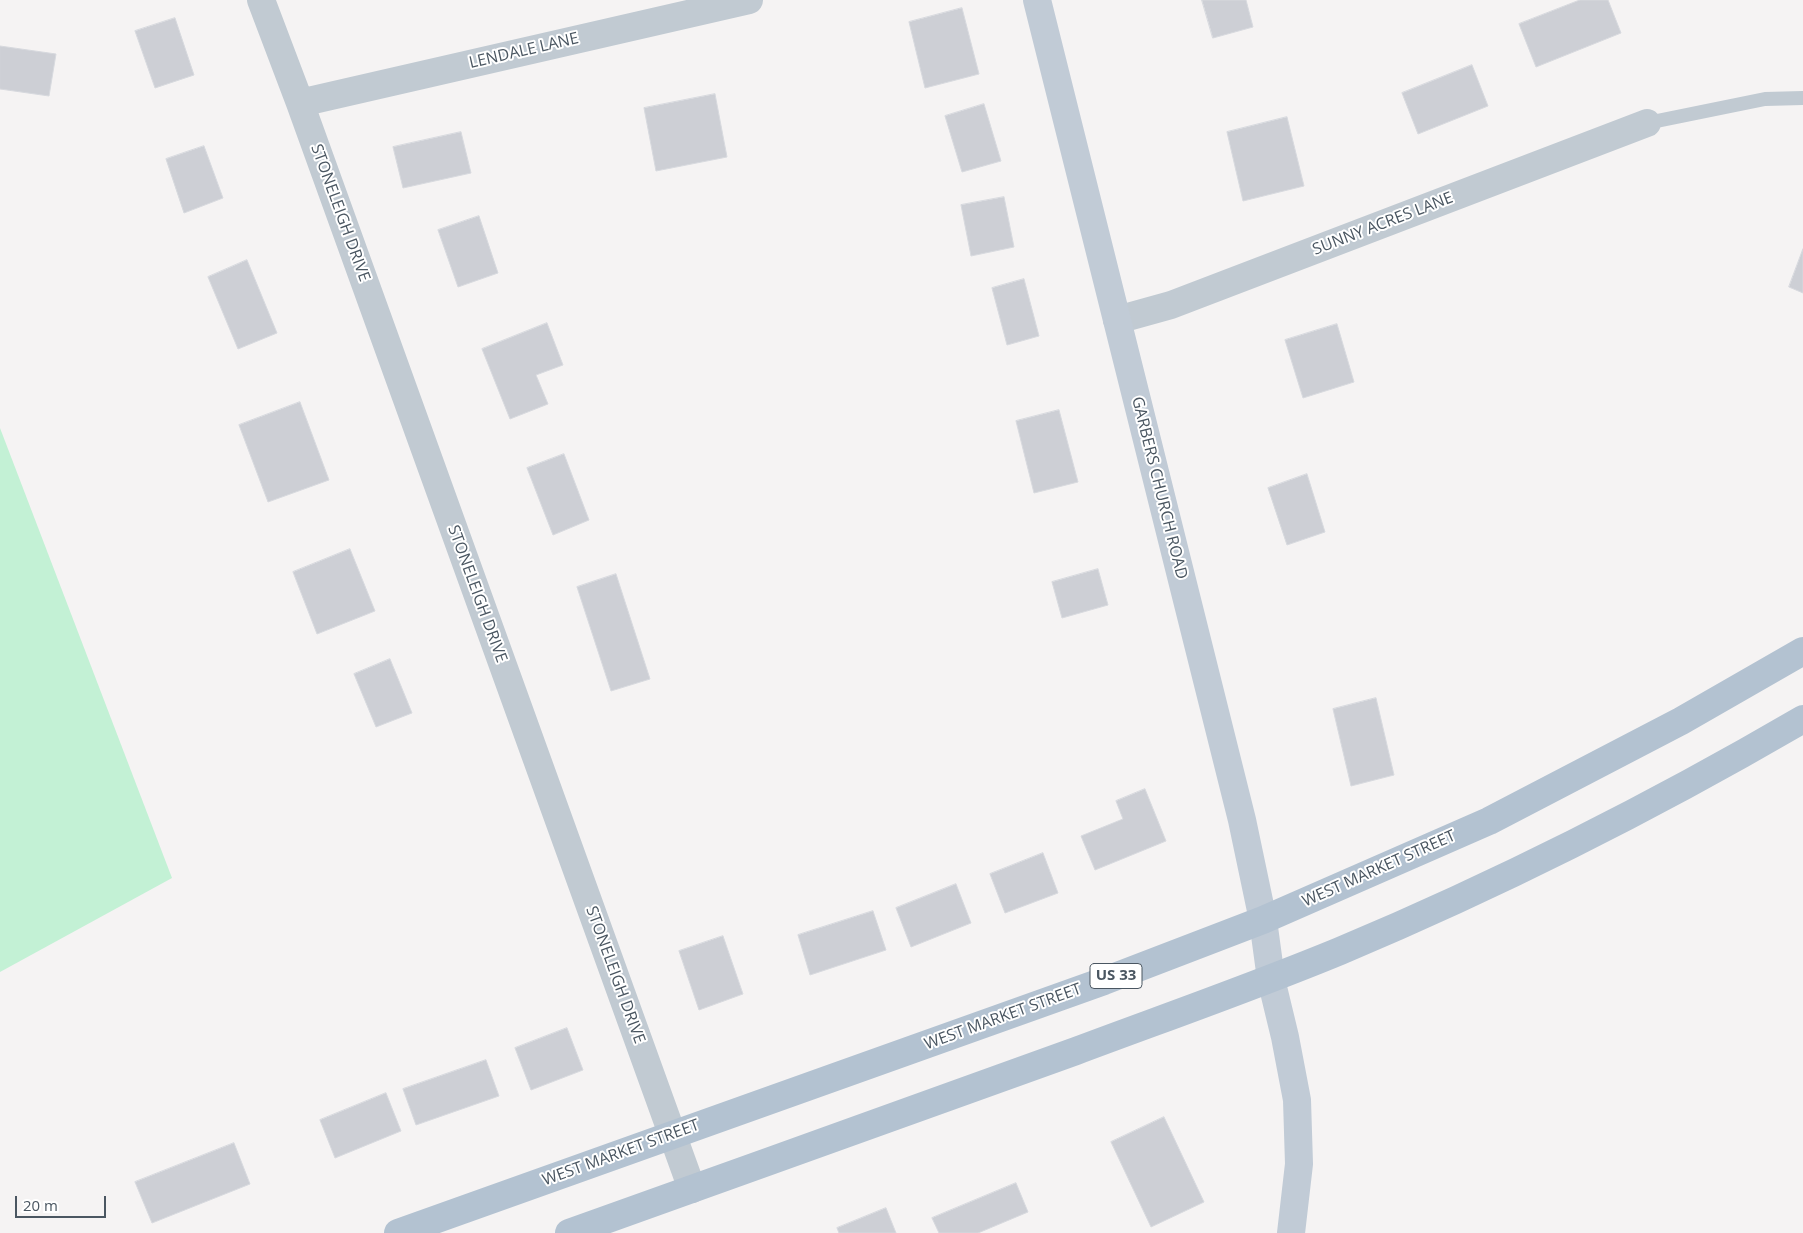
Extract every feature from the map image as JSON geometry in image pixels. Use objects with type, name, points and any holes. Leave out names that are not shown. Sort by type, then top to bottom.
[{"type":"main road","name":"WEST MARKET STREET","points":[[398,1233],[1095,984],[1263,920],[1489,820],[1681,721],[1803,651]]},
{"type":"main road","points":[[569,1233],[1009,1076],[1271,979],[1344,949],[1509,875],[1604,828],[1803,719]]},
{"type":"street","name":"STONELEIGH DRIVE","points":[[261,0],[300,102],[692,1189]]},
{"type":"street","name":"LENDALE LANE","points":[[300,102],[749,0]]},
{"type":"street","name":"GARBERS CHURCH ROAD","points":[[1037,0],[1242,820],[1263,920],[1271,979],[1287,1044],[1297,1100],[1299,1164],[1292,1233]]},
{"type":"street","name":"SUNNY ACRES LANE","points":[[1117,320],[1171,305],[1647,123]]},
{"type":"lane","points":[[1647,123],[1765,100],[1803,98]]},
{"type":"green space","points":[[0,428],[172,878],[0,972]]},
{"type":"building","points":[[1202,0],[1246,0],[1253,27],[1213,38]]},
{"type":"building","points":[[1580,0],[1608,0],[1621,33],[1536,67],[1519,24]]},
{"type":"building","points":[[962,8],[979,74],[925,88],[909,22]]},
{"type":"building","points":[[175,18],[194,75],[155,88],[135,31]]},
{"type":"building","points":[[0,46],[56,54],[49,96],[0,89]]},
{"type":"building","points":[[1472,65],[1488,106],[1418,134],[1402,93]]},
{"type":"building","points":[[715,94],[727,157],[656,171],[644,108]]},
{"type":"building","points":[[984,104],[1001,161],[962,172],[945,116]]},
{"type":"building","points":[[1287,117],[1304,186],[1243,201],[1227,132]]},
{"type":"building","points":[[461,132],[471,173],[403,188],[393,147]]},
{"type":"building","points":[[204,146],[223,198],[184,213],[166,159]]},
{"type":"building","points":[[1004,197],[1014,247],[971,256],[961,205]]},
{"type":"building","points":[[479,216],[498,273],[458,287],[438,230]]},
{"type":"building","points":[[1803,249],[1803,293],[1789,287]]},
{"type":"building","points":[[247,260],[277,333],[238,349],[208,277]]},
{"type":"building","points":[[1024,279],[1039,336],[1007,345],[992,288]]},
{"type":"building","points":[[547,323],[563,365],[536,375],[548,404],[510,419],[482,349]]},
{"type":"building","points":[[1337,324],[1354,382],[1303,398],[1285,340]]},
{"type":"building","points":[[300,402],[329,480],[268,502],[239,425]]},
{"type":"building","points":[[1059,410],[1078,482],[1034,493],[1016,421]]},
{"type":"building","points":[[564,454],[589,520],[553,535],[527,468]]},
{"type":"building","points":[[1307,474],[1325,532],[1287,545],[1268,488]]},
{"type":"building","points":[[350,549],[375,611],[317,634],[293,572]]},
{"type":"building","points":[[1098,569],[1108,605],[1062,618],[1052,582]]},
{"type":"building","points":[[616,574],[650,679],[611,691],[577,587]]},
{"type":"building","points":[[390,659],[412,713],[376,727],[354,674]]},
{"type":"building","points":[[1376,698],[1394,775],[1351,786],[1333,709]]},
{"type":"building","points":[[1145,789],[1166,841],[1095,870],[1081,836],[1123,819],[1116,801]]},
{"type":"building","points":[[1043,853],[1058,893],[1005,913],[990,874]]},
{"type":"building","points":[[956,884],[971,923],[911,947],[896,908]]},
{"type":"building","points":[[873,911],[886,950],[810,975],[798,935]]},
{"type":"building","points":[[723,936],[743,994],[699,1010],[679,951]]},
{"type":"building","points":[[567,1028],[583,1070],[531,1090],[515,1048]]},
{"type":"building","points":[[486,1060],[499,1096],[416,1125],[403,1089]]},
{"type":"building","points":[[386,1093],[401,1131],[335,1158],[320,1120]]},
{"type":"building","points":[[1164,1117],[1204,1202],[1151,1227],[1111,1142]]},
{"type":"building","points":[[234,1143],[250,1184],[152,1223],[135,1182]]},
{"type":"building","points":[[1016,1183],[1028,1212],[978,1233],[939,1233],[932,1218]]},
{"type":"building","points":[[886,1208],[896,1233],[839,1233],[837,1228]]}]
